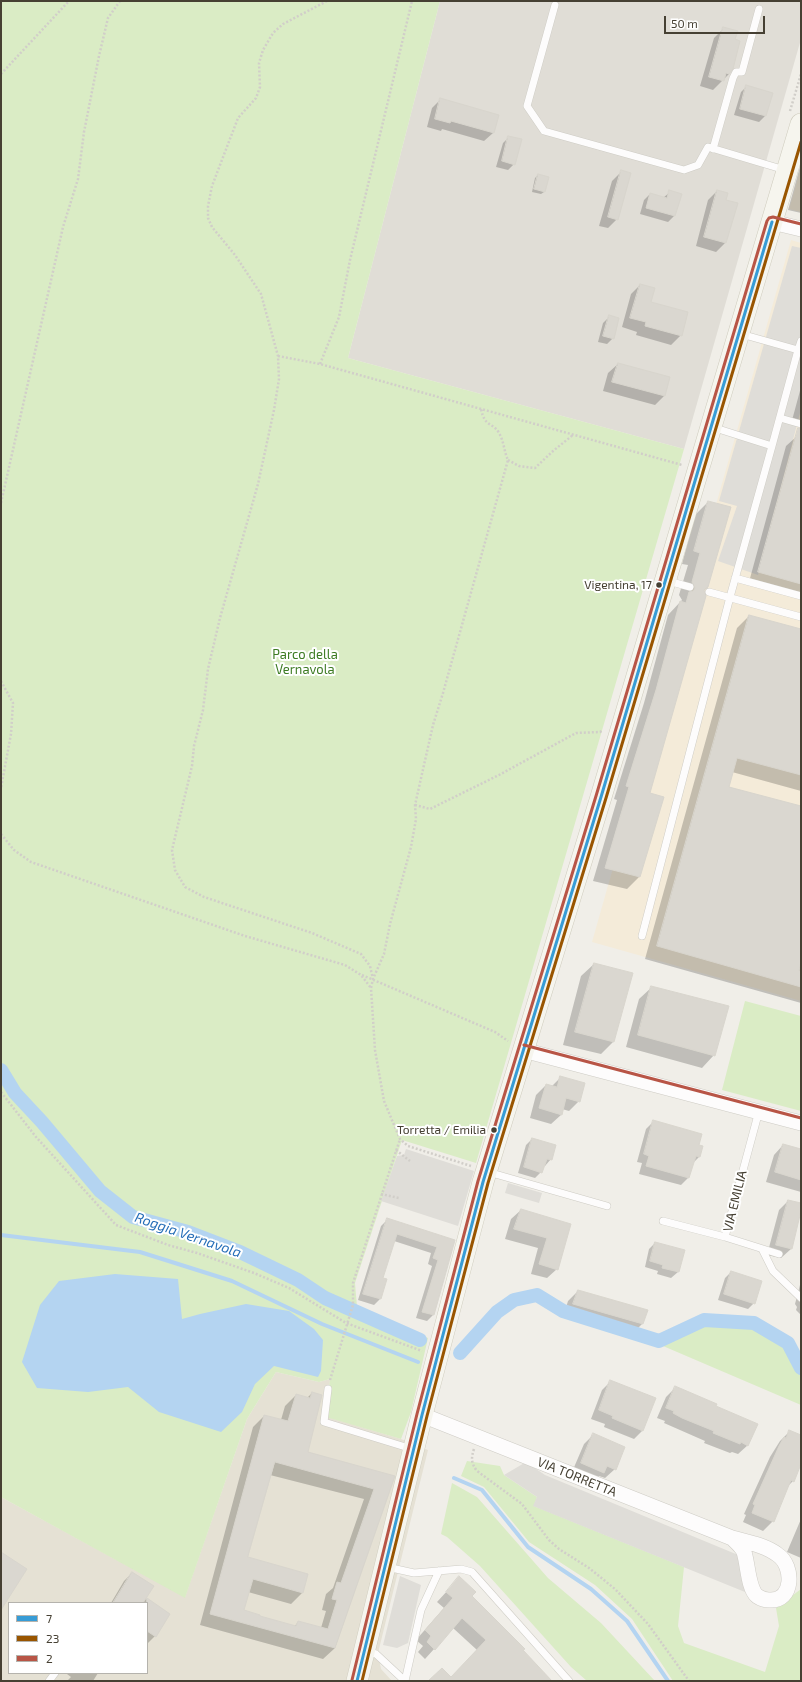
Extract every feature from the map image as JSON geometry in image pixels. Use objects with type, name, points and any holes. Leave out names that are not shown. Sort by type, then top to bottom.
[{"type":"street","points":[[357,1681],[414,1450],[479,1169],[515,1045],[666,581],[801,124]]},
{"type":"street","points":[[772,222],[801,229]]},
{"type":"street","points":[[515,1045],[801,1123]]},
{"type":"street","name":"VIA TORRETTA","points":[[422,1415],[732,1538],[763,1547],[782,1559],[789,1572],[788,1588],[780,1598],[772,1600],[757,1596],[752,1588],[743,1550],[732,1538]]},
{"type":"street","points":[[750,1578],[751,1568],[754,1561],[765,1553],[772,1552]]},
{"type":"lane","points":[[555,5],[527,106],[544,131],[684,170],[698,165],[708,147],[788,170]]},
{"type":"lane","points":[[713,149],[733,78],[736,72],[742,72],[758,9]]},
{"type":"lane","points":[[739,334],[798,350]]},
{"type":"lane","points":[[642,936],[735,578],[801,341]]},
{"type":"lane","points":[[780,418],[801,424]]},
{"type":"lane","points":[[712,427],[772,446]]},
{"type":"lane","points":[[735,578],[801,596]]},
{"type":"lane","points":[[666,581],[690,587]]},
{"type":"lane","points":[[709,592],[801,616]]},
{"type":"lane","name":"VIA EMILIA","points":[[759,1111],[725,1237],[779,1254]]},
{"type":"lane","points":[[479,1169],[607,1206]]},
{"type":"lane","points":[[663,1221],[725,1237]]},
{"type":"lane","points":[[762,1249],[774,1271],[801,1298]]},
{"type":"lane","points":[[328,1389],[324,1422],[414,1450]]},
{"type":"lane","points":[[385,1566],[414,1573],[461,1569],[472,1572],[569,1681]]},
{"type":"lane","points":[[405,1681],[421,1610],[439,1571]]},
{"type":"lane","points":[[365,1651],[376,1654],[405,1681]]},
{"type":"path","points":[[1,74],[69,1]]},
{"type":"path","points":[[1,503],[63,227],[78,179],[84,132],[108,18],[120,1]]},
{"type":"path","points":[[327,1],[283,24],[273,33],[263,50],[259,63],[260,87],[256,98],[238,118],[212,186],[208,206],[208,218],[212,227],[235,255],[261,294],[278,356],[279,379],[258,484],[220,618],[208,669],[203,710],[194,746],[192,766],[172,850],[173,863],[185,887],[204,897],[312,933],[361,954],[370,966],[373,979]]},
{"type":"path","points":[[320,364],[339,316],[350,260],[412,1]]},
{"type":"path","points":[[278,356],[320,364],[687,467]]},
{"type":"path","points":[[479,1169],[408,1146],[400,1139],[384,1101],[372,1022],[371,988],[373,979],[384,954],[390,924],[411,847],[416,820],[416,805],[433,725],[508,460],[499,432],[483,420],[481,410]]},
{"type":"path","points":[[508,460],[519,466],[536,468],[553,451],[574,435]]},
{"type":"path","points":[[1,683],[13,703],[11,734],[1,788]]},
{"type":"path","points":[[416,805],[430,809],[499,775],[576,733],[600,732],[605,730]]},
{"type":"path","points":[[1,834],[14,850],[31,862],[245,936],[345,965],[361,974],[495,1032],[515,1045]]},
{"type":"path","points":[[361,974],[371,988]]},
{"type":"path","points":[[1,1092],[36,1137],[116,1224],[168,1245],[197,1253],[261,1276],[289,1288],[346,1323],[423,1351],[421,1358]]},
{"type":"path","points":[[328,1389],[346,1323],[353,1305],[353,1283],[400,1139]]},
{"type":"path","points":[[396,1150],[410,1161]]},
{"type":"path","points":[[381,1194],[399,1198]]},
{"type":"path","points":[[473,1435],[475,1441],[472,1464],[477,1471],[522,1504],[549,1540],[559,1550],[589,1568],[615,1589],[648,1624],[689,1681]]},
{"type":"shaded area","points":[[440,1],[801,1],[801,39],[684,449],[348,358]]},
{"type":"shaded area","points":[[801,168],[801,212],[789,209]]},
{"type":"shaded area","points":[[791,240],[801,243],[801,1001],[592,942]]},
{"type":"shaded area","points":[[792,246],[801,248],[801,409],[758,575],[718,561],[737,506],[719,501]]},
{"type":"shaded area","points":[[406,1149],[474,1171],[458,1226],[381,1201],[397,1156],[404,1155]]},
{"type":"shaded area","points":[[508,1183],[542,1193],[539,1203],[505,1193]]},
{"type":"shaded area","points":[[276,1372],[319,1382],[330,1379],[328,1417],[401,1439],[428,1450],[378,1653],[381,1669],[392,1681],[1,1681],[1,1497],[185,1597],[247,1419]]},
{"type":"shaded area","points":[[526,1462],[545,1475],[743,1557],[745,1592],[533,1506],[537,1497],[504,1475]]},
{"type":"shaded area","points":[[400,1576],[421,1585],[408,1643],[397,1648],[383,1645]]},
{"type":"green space","name":"Parco della Vernavola","points":[[1,1],[440,1],[348,358],[684,449],[476,1163],[402,1140],[355,1283],[357,1307],[428,1338],[411,1412],[401,1439],[326,1417],[330,1379],[319,1382],[276,1372],[247,1419],[185,1598],[1,1497]]},
{"type":"green space","points":[[745,1001],[801,1016],[801,1111],[722,1090]]},
{"type":"green space","points":[[705,1326],[754,1327],[788,1346],[801,1372],[801,1405],[663,1346]]},
{"type":"green space","points":[[467,1461],[500,1466],[504,1475],[537,1497],[534,1506],[684,1567],[678,1626],[684,1643],[765,1672],[779,1626],[776,1608],[801,1589],[801,1681],[673,1681],[632,1619],[595,1585],[529,1542],[484,1487],[461,1476]]},
{"type":"green space","points":[[452,1483],[477,1497],[548,1578],[601,1623],[655,1681],[587,1681],[571,1667],[480,1566],[447,1537],[441,1534]]},
{"type":"water","points":[[115,1274],[178,1279],[182,1319],[246,1304],[289,1311],[314,1329],[323,1340],[321,1371],[318,1377],[274,1366],[255,1384],[242,1412],[221,1432],[159,1412],[128,1387],[88,1392],[37,1388],[22,1362],[40,1305],[59,1281]]},
{"type":"building","points":[[723,27],[738,31],[735,39],[740,41],[733,69],[729,74],[726,73],[724,81],[709,77]]},
{"type":"building","points":[[746,85],[773,93],[766,116],[740,109]]},
{"type":"building","points":[[440,98],[499,115],[494,133],[451,121],[450,123],[435,119]]},
{"type":"building","points":[[508,136],[522,139],[515,165],[502,161]]},
{"type":"building","points":[[621,170],[631,173],[618,220],[608,217]]},
{"type":"building","points":[[538,174],[549,177],[545,192],[534,189]]},
{"type":"building","points":[[669,190],[682,194],[675,216],[646,208],[650,193],[667,198]]},
{"type":"building","points":[[717,190],[728,193],[726,200],[738,203],[726,243],[704,237]]},
{"type":"building","points":[[640,284],[655,288],[651,302],[688,312],[682,336],[645,326],[646,322],[630,318]]},
{"type":"building","points":[[609,315],[619,318],[614,339],[603,336]]},
{"type":"building","points":[[618,363],[670,377],[665,396],[612,382]]},
{"type":"building","points":[[798,428],[801,429],[801,584],[758,572]]},
{"type":"building","points":[[708,501],[731,507],[708,587],[704,590],[706,596],[650,793],[664,797],[640,877],[605,868],[629,787],[626,786],[656,690],[680,601],[686,603],[689,592],[693,591],[695,588],[692,582],[700,553],[694,551]]},
{"type":"building","points":[[749,615],[801,629],[801,775],[737,758],[729,787],[801,806],[801,962],[799,971],[801,971],[801,987],[657,946]]},
{"type":"building","points":[[594,963],[633,973],[614,1042],[575,1032]]},
{"type":"building","points":[[651,986],[729,1006],[715,1056],[638,1035]]},
{"type":"building","points":[[560,1076],[585,1083],[580,1102],[566,1098],[562,1115],[539,1108],[546,1084],[557,1087]]},
{"type":"building","points":[[653,1120],[702,1134],[699,1145],[703,1146],[700,1157],[696,1156],[689,1178],[646,1166],[649,1156],[644,1154]]},
{"type":"building","points":[[532,1138],[556,1145],[552,1160],[547,1159],[542,1173],[524,1167]]},
{"type":"building","points":[[783,1144],[801,1149],[801,1180],[775,1172]]},
{"type":"building","points":[[788,1200],[801,1203],[801,1211],[792,1249],[776,1245]]},
{"type":"building","points":[[521,1209],[571,1224],[558,1270],[539,1264],[547,1238],[514,1229]]},
{"type":"building","points":[[387,1218],[455,1240],[434,1315],[422,1312],[438,1260],[433,1258],[437,1247],[397,1234],[383,1278],[387,1279],[381,1299],[363,1294]]},
{"type":"building","points":[[655,1242],[685,1250],[679,1272],[662,1268],[663,1265],[650,1261]]},
{"type":"building","points":[[731,1271],[762,1281],[755,1304],[724,1294]]},
{"type":"building","points":[[578,1290],[648,1310],[643,1324],[573,1304]]},
{"type":"building","points":[[610,1380],[656,1398],[643,1431],[612,1418],[613,1416],[599,1410]]},
{"type":"building","points":[[675,1386],[758,1424],[748,1446],[741,1442],[740,1444],[713,1433],[714,1431],[682,1418],[673,1413],[674,1411],[666,1408]]},
{"type":"building","points":[[312,1392],[322,1395],[308,1452],[395,1476],[335,1648],[210,1614],[264,1415],[288,1421],[296,1394],[310,1398]],"holes":[[[275,1462],[374,1489],[341,1583],[337,1582],[332,1599],[337,1600],[328,1629],[298,1621],[296,1626],[244,1610],[253,1579],[303,1593],[308,1574],[248,1557]]]},
{"type":"building","points":[[789,1430],[801,1435],[801,1464],[794,1482],[791,1480],[774,1522],[752,1513],[755,1505],[753,1504],[779,1446],[784,1437],[786,1438]]},
{"type":"building","points":[[593,1433],[625,1447],[616,1470],[607,1466],[604,1473],[581,1463]]},
{"type":"building","points":[[1,1552],[27,1569],[1,1610]]},
{"type":"building","points":[[132,1572],[154,1586],[144,1602],[114,1602]]},
{"type":"building","points":[[459,1576],[476,1592],[472,1596],[525,1649],[523,1650],[552,1681],[428,1681],[442,1668],[451,1677],[486,1640],[462,1618],[435,1650],[427,1642],[431,1636],[425,1630],[453,1598],[446,1592]]},
{"type":"building","points":[[147,1598],[170,1614],[156,1637],[148,1632]]},
{"type":"waterway","name":"Roggia Vernavola","points":[[1,1070],[15,1093],[42,1122],[100,1191],[133,1217],[188,1232],[240,1252],[298,1280],[325,1298],[420,1340]]},
{"type":"waterway","points":[[1,1235],[140,1252],[232,1281],[322,1324],[418,1362]]},
{"type":"waterway","name":"Roggia Vernavola","points":[[460,1353],[497,1312],[514,1300],[537,1295],[563,1311],[659,1341],[704,1320],[754,1323],[788,1343],[801,1368]]},
{"type":"waterway","points":[[454,1478],[482,1490],[528,1547],[591,1589],[627,1621],[668,1681]]},
{"type":"transit line","name":"23","points":[[362,1681],[427,1416],[488,1183],[606,798],[801,142]]},
{"type":"transit line","name":"2","points":[[352,1680],[417,1414],[478,1181],[596,796],[767,221],[769,218],[773,217],[801,224]]},
{"type":"transit line","name":"7","points":[[357,1681],[422,1415],[483,1182],[601,797],[772,222]]},
{"type":"transit line","name":"2","points":[[524,1045],[801,1118]]},
{"type":"place","name":"Vigentina, 17","points":[[659,585]]},
{"type":"place","name":"Torretta / Emilia","points":[[494,1130]]}]
